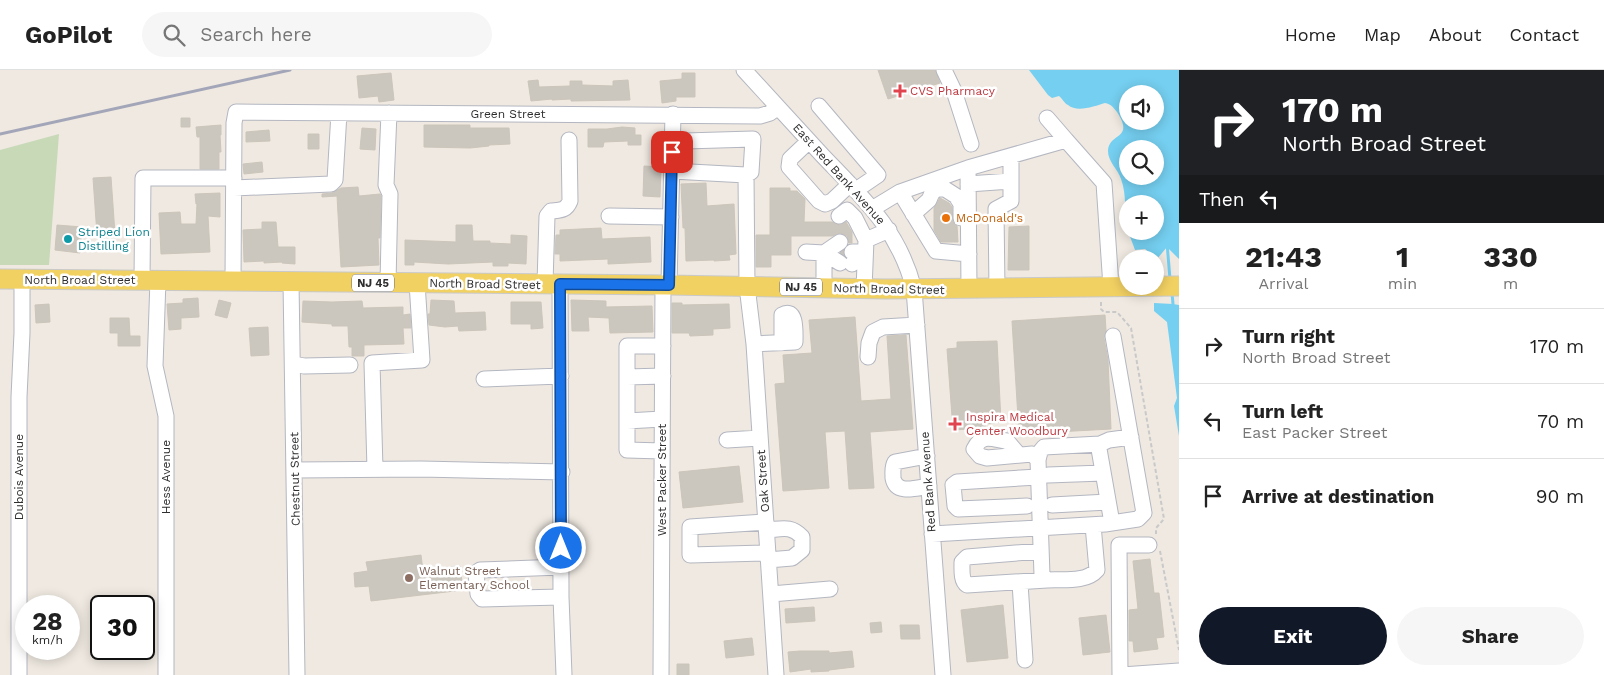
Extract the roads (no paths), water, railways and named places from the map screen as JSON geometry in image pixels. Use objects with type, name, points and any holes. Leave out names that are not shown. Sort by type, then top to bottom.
[{"type":"main road","name":"North Broad Street","points":[[0,279],[997,289],[1106,294],[1119,292]]},
{"type":"main road","name":"North Broad Street","points":[[1164,286],[1179,286]]},
{"type":"street","name":"East Red Bank Avenue","points":[[744,70],[853,187],[889,230],[908,266],[914,289]]},
{"type":"street","points":[[944,70],[954,91],[971,144]]},
{"type":"street","points":[[809,141],[790,159],[789,167],[819,201],[825,204],[878,175],[819,106]]},
{"type":"street","name":"Green Street","points":[[234,183],[234,124],[236,112],[754,116],[770,113],[778,107]]},
{"type":"street","points":[[234,281],[234,183],[331,184],[335,180],[339,113]]},
{"type":"street","points":[[388,283],[390,194],[386,185],[389,113]]},
{"type":"street","name":"West Packer Street","points":[[662,675],[662,376],[671,217],[673,114]]},
{"type":"street","points":[[724,140],[726,115]]},
{"type":"street","points":[[685,141],[753,139],[754,116]]},
{"type":"street","points":[[1047,118],[1104,182],[1106,294]]},
{"type":"street","name":"Oak Street","points":[[753,139],[751,172],[746,175],[747,286],[754,344],[776,675]]},
{"type":"street","points":[[564,675],[561,597],[561,376],[547,216],[551,211],[564,210],[568,207],[570,201],[569,140]]},
{"type":"street","points":[[872,209],[900,192],[968,168],[1066,140]]},
{"type":"street","points":[[997,289],[996,209],[1010,201],[1011,156]]},
{"type":"street","points":[[968,168],[969,289]]},
{"type":"street","points":[[672,171],[746,175]]},
{"type":"street","name":"Hess Avenue","points":[[166,675],[166,416],[155,366],[143,178],[234,183]]},
{"type":"street","points":[[968,184],[1011,181]]},
{"type":"street","points":[[913,214],[929,200],[937,189],[945,189],[956,196],[961,204],[962,232],[968,247]]},
{"type":"street","points":[[900,192],[936,252],[968,247]]},
{"type":"street","points":[[824,288],[848,251],[855,218],[847,210],[839,216]]},
{"type":"street","points":[[609,216],[671,217]]},
{"type":"street","points":[[806,252],[848,251],[889,230]]},
{"type":"street","points":[[848,251],[864,289]]},
{"type":"street","name":"Dubois Avenue","points":[[19,675],[18,397],[22,333],[22,279]]},
{"type":"street","name":"Chestnut Street","points":[[292,282],[297,675]]},
{"type":"street","points":[[375,469],[372,363],[422,360],[417,283]]},
{"type":"street","name":"Red Bank Avenue","points":[[914,289],[943,675]]},
{"type":"street","points":[[868,357],[868,342],[873,332],[883,327],[917,325]]},
{"type":"street","points":[[932,534],[1094,525],[1138,519],[1144,513],[1113,336]]},
{"type":"street","points":[[754,344],[782,343]]},
{"type":"street","points":[[662,451],[627,450],[627,346],[663,346]]},
{"type":"street","points":[[293,364],[304,366],[350,365]]},
{"type":"street","points":[[484,379],[561,376]]},
{"type":"street","points":[[627,377],[662,376]]},
{"type":"street","points":[[627,421],[662,420]]},
{"type":"street","points":[[1038,460],[1040,452],[1044,447],[1100,444],[1109,440],[1131,437]]},
{"type":"street","points":[[729,443],[761,442]]},
{"type":"street","points":[[1100,444],[1112,523]]},
{"type":"street","points":[[1019,455],[1032,454],[1038,460],[1044,476],[1040,528],[1042,575],[1047,580]]},
{"type":"street","points":[[926,456],[895,462],[892,470],[894,483],[902,490],[929,486]]},
{"type":"street","points":[[295,470],[421,469],[562,472]]},
{"type":"street","points":[[1027,506],[958,509],[955,506],[953,485],[957,482],[1103,472]]},
{"type":"street","points":[[990,480],[992,508]]},
{"type":"street","points":[[1052,505],[1108,502]]},
{"type":"street","points":[[1041,552],[967,557],[962,562],[964,584],[1079,579],[1091,576],[1097,570],[1094,525]]},
{"type":"street","points":[[766,526],[790,528],[802,537],[802,550],[792,558],[768,557],[690,555],[690,527],[766,526]]},
{"type":"street","points":[[1155,545],[1119,545],[1121,675],[1179,671]]},
{"type":"street","points":[[561,567],[480,570],[476,573],[478,594],[482,599],[561,597]]},
{"type":"street","points":[[1020,582],[1025,660]]},
{"type":"street","points":[[771,594],[830,590]]},
{"type":"water","points":[[1029,70],[1179,70],[1179,259],[1167,247],[1164,251],[1135,250],[1131,240],[1164,240],[1164,195],[1125,195],[1123,185],[1164,185],[1164,140],[1119,140],[1119,173],[1108,155],[1109,145],[1120,135],[1122,130],[1164,130],[1164,85],[1119,85],[1119,116],[1116,110],[1105,103],[1086,108],[1076,108],[1067,104],[1059,96],[1052,98]]},
{"type":"water","points":[[1154,303],[1179,305],[1179,436],[1174,406],[1177,398],[1167,322],[1154,311]]},
{"type":"waterway","points":[[1167,243],[1170,279]]},
{"type":"waterway","points":[[1172,293],[1173,304]]},
{"type":"tunnel","points":[[840,252],[852,252]]},
{"type":"railway","points":[[0,134],[290,70]]},
{"type":"place","name":"CVS Pharmacy","points":[[900,91]]},
{"type":"place","name":"McDonald's","points":[[946,218]]},
{"type":"place","name":"Striped Lion Distilling","points":[[68,239]]},
{"type":"place","name":"Inspira Medical Center Woodbury","points":[[955,424]]},
{"type":"place","name":"Walnut Street Elementary School","points":[[409,578]]}]
